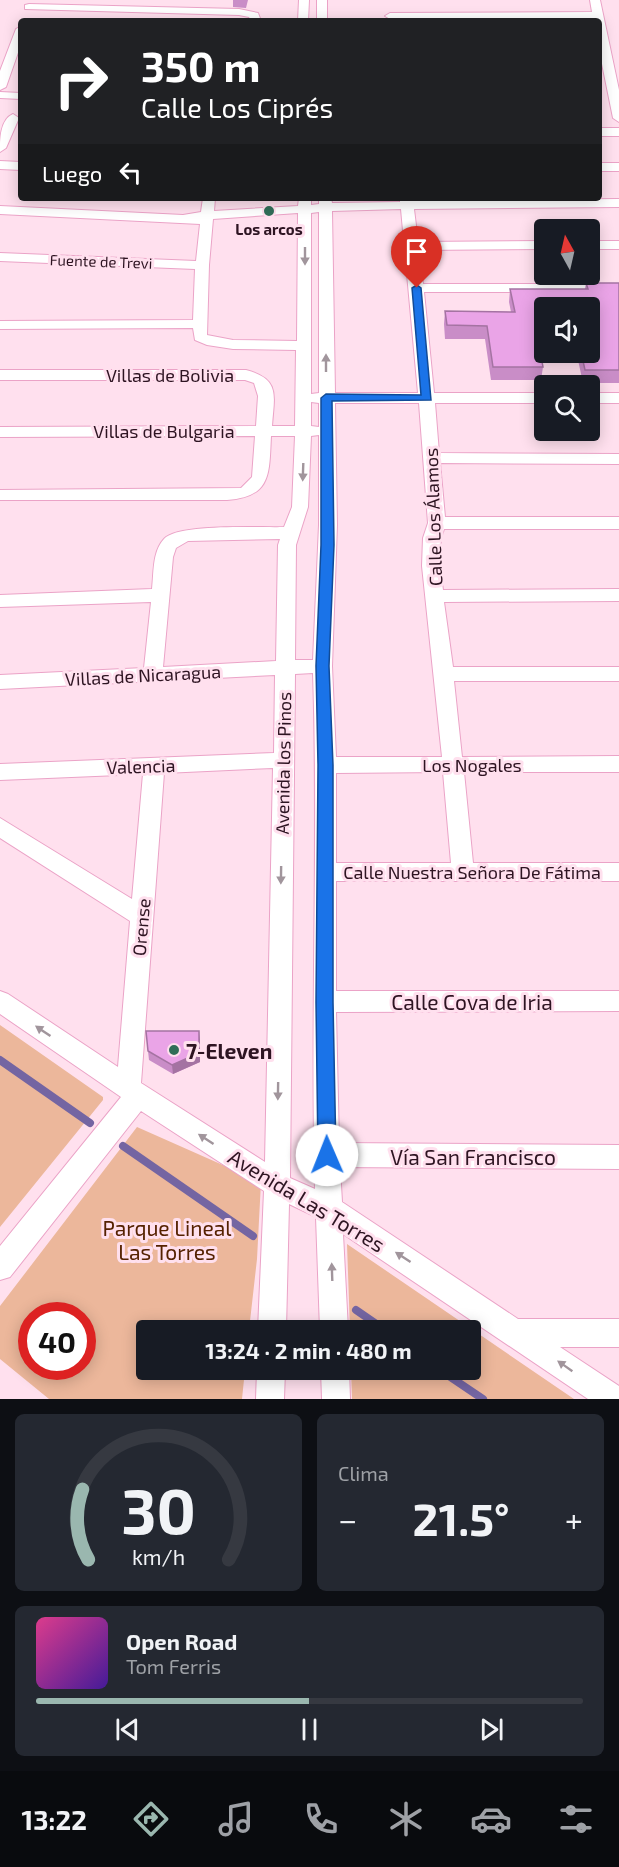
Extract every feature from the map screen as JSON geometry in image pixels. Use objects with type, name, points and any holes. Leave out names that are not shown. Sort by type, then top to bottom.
[{"type":"street","points":[[303,18],[304,0]]},
{"type":"street","points":[[322,0],[322,18]]},
{"type":"street","points":[[595,0],[598,18]]},
{"type":"street","points":[[30,4],[198,6],[254,15],[255,18]]},
{"type":"street","points":[[389,15],[598,15]]},
{"type":"street","points":[[0,87],[18,38]]},
{"type":"street","points":[[602,41],[619,42]]},
{"type":"street","points":[[602,51],[604,70],[619,118]]},
{"type":"street","points":[[9,65],[18,66]]},
{"type":"street","points":[[0,95],[18,96]]},
{"type":"street","points":[[602,100],[615,100]]},
{"type":"street","points":[[0,148],[11,126]]},
{"type":"street","points":[[602,132],[619,132]]},
{"type":"street","points":[[0,165],[18,166]]},
{"type":"street","points":[[602,167],[619,167]]},
{"type":"street","points":[[209,201],[198,324],[200,337],[209,343],[305,345]]},
{"type":"street","points":[[0,210],[207,218],[406,201],[619,203]]},
{"type":"street","name":"Calle Los Álamos","points":[[406,201],[417,288],[437,523],[432,538],[431,566],[436,596],[463,871]]},
{"type":"street","points":[[315,209],[328,431],[328,545],[322,666],[326,765],[324,1002],[334,1320]]},
{"type":"street","name":"Avenida los Pinos","points":[[272,1320],[277,1185],[287,545],[289,533],[300,507],[305,345],[315,209]]},
{"type":"street","points":[[412,246],[534,245]]},
{"type":"street","points":[[600,245],[619,245]]},
{"type":"street","name":"Fuente de Trevi","points":[[0,257],[202,265]]},
{"type":"street","points":[[417,288],[619,288]]},
{"type":"street","points":[[0,325],[198,324]]},
{"type":"street","name":"Villas de Bolivia","points":[[0,375],[246,375],[255,377],[264,385],[264,431],[260,477],[255,488],[241,494],[0,495]]},
{"type":"street","points":[[305,398],[534,398]]},
{"type":"street","points":[[600,398],[619,398]]},
{"type":"street","name":"Villas de Bulgaria","points":[[0,432],[328,431]]},
{"type":"street","points":[[432,458],[619,459]]},
{"type":"street","points":[[437,523],[619,523]]},
{"type":"street","points":[[153,675],[165,549],[176,538],[188,535],[289,533]]},
{"type":"street","points":[[0,601],[159,595]]},
{"type":"street","points":[[436,596],[619,595]]},
{"type":"street","name":"Villas de Nicaragua","points":[[0,682],[322,666]]},
{"type":"street","points":[[444,674],[619,674]]},
{"type":"street","name":"Valencia","points":[[0,772],[282,760]]},
{"type":"street","name":"Los Nogales","points":[[326,765],[619,764]]},
{"type":"street","name":"Orense","points":[[133,1092],[142,917],[154,765]]},
{"type":"street","points":[[0,827],[142,917]]},
{"type":"street","name":"Calle Nuestra Señora De Fátima","points":[[325,872],[619,872]]},
{"type":"street","name":"Avenida Las Torres","points":[[0,1001],[133,1092],[277,1185],[329,1209],[518,1333],[613,1399]]},
{"type":"street","name":"Calle Cova de Iria","points":[[324,1002],[619,1001]]},
{"type":"street","points":[[0,1267],[133,1092]]},
{"type":"street","name":"Vía San Francisco","points":[[327,1155],[619,1156]]},
{"type":"street","points":[[518,1333],[619,1333]]},
{"type":"street","points":[[270,1399],[271,1380]]},
{"type":"street","points":[[335,1380],[336,1399]]},
{"type":"green space","points":[[0,1025],[103,1097],[103,1100],[0,1227]]},
{"type":"green space","name":"Parque Lineal Las Torres","points":[[137,1127],[261,1182],[257,1259],[250,1320],[136,1320],[136,1380],[244,1380],[242,1399],[49,1399],[26,1380],[96,1380],[96,1302],[18,1302],[18,1374],[0,1359],[0,1306]]},
{"type":"green space","points":[[347,1244],[458,1320],[350,1320]]},
{"type":"green space","points":[[481,1335],[574,1399],[352,1399],[351,1380],[481,1380]]},
{"type":"building","points":[[619,283],[619,370],[585,370],[583,363],[600,363],[600,297],[534,297],[534,363],[542,363],[543,367],[493,367],[487,326],[447,325],[445,311],[515,312],[510,289],[588,289],[587,285]]},
{"type":"building","name":"7-Eleven","points":[[146,1031],[199,1031],[199,1053],[172,1065],[148,1051]]},
{"type":"waterway","points":[[0,1060],[90,1123]]},
{"type":"waterway","points":[[123,1146],[253,1236]]},
{"type":"waterway","points":[[356,1310],[370,1320]]},
{"type":"waterway","points":[[455,1380],[483,1399]]},
{"type":"place","name":"Los arcos","points":[[269,211]]},
{"type":"place","name":"7-Eleven","points":[[174,1050]]},
{"type":"route","points":[[327,1155],[324,1002],[326,765],[322,666],[324,581],[328,545],[326,398],[427,398],[417,288]]}]
